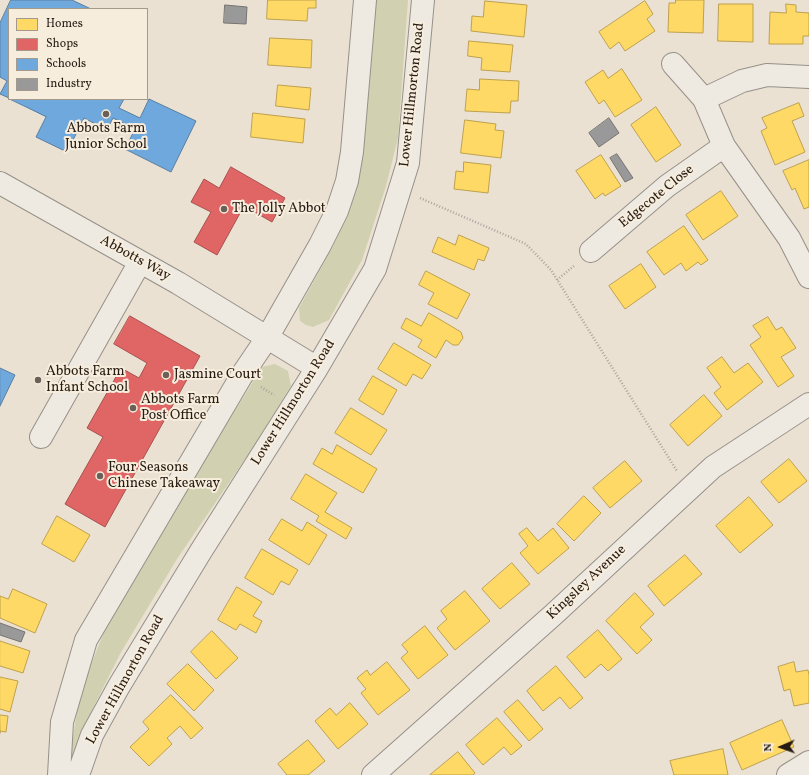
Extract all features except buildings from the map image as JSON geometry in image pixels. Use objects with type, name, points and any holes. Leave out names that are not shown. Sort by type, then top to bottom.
[{"type":"street","points":[[58,775],[62,722],[86,640],[242,375],[267,338],[320,245],[337,211],[347,181],[352,152],[365,0]]},
{"type":"street","name":"Lower Hillmorton Road","points":[[78,775],[92,735],[119,686],[201,551],[317,368],[375,269],[408,163],[423,0]]},
{"type":"street","points":[[673,64],[704,99],[724,146],[789,238],[809,277]]},
{"type":"street","points":[[704,99],[742,81],[767,75],[809,76]]},
{"type":"street","name":"Edgecote Close","points":[[591,251],[667,186],[724,146]]},
{"type":"street","name":"Abbotts Way","points":[[0,183],[178,283],[317,368]]},
{"type":"street","points":[[41,437],[134,258]]},
{"type":"street","name":"Kingsley Avenue","points":[[373,775],[553,615],[712,467],[809,404]]},
{"type":"street","points":[[788,775],[809,762]]},
{"type":"path","points":[[400,188],[526,244],[551,270],[688,490]]},
{"type":"path","points":[[242,375],[292,406]]},
{"type":"green space","points":[[376,0],[408,0],[398,138],[386,186],[362,260],[329,320],[313,327],[300,321],[299,308],[331,250],[350,209],[360,168],[366,120]]},
{"type":"green space","points":[[275,364],[288,371],[291,386],[252,449],[177,559],[120,654],[84,726],[67,775],[80,692],[106,627],[163,527],[262,367]]},
{"type":"place","name":"Abbots Farm Junior School","points":[[106,114]]},
{"type":"place","name":"The Jolly Abbot","points":[[224,209]]},
{"type":"place","name":"Jasmine Court","points":[[166,375]]},
{"type":"place","name":"Abbots Farm Infant School","points":[[38,380]]},
{"type":"place","name":"Abbots Farm Post Office","points":[[133,408]]},
{"type":"place","name":"Four Seasons Chinese Takeaway","points":[[100,476]]}]
